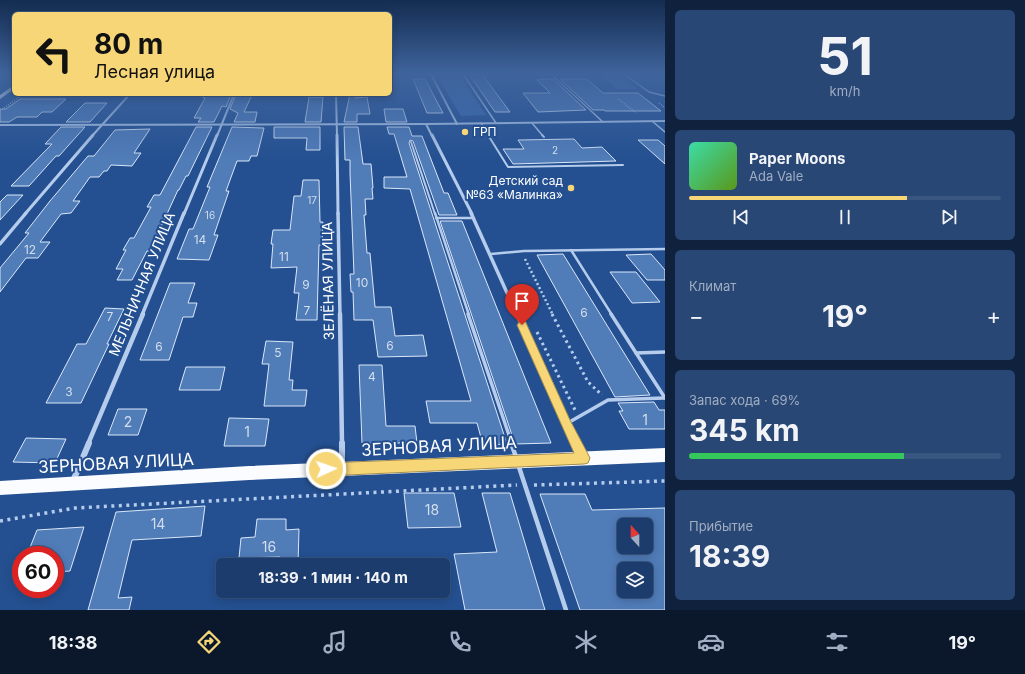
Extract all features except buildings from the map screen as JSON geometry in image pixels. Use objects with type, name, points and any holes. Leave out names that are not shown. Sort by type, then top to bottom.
[{"type":"main road","name":"ЗЕРНОВАЯ УЛИЦА","points":[[0,488],[342,468],[665,455]]},
{"type":"street","points":[[0,244],[101,125],[122,102]]},
{"type":"street","name":"МЕЛЬНИЧНАЯ УЛИЦА","points":[[72,483],[230,102]]},
{"type":"street","name":"ЗЕЛЁНАЯ УЛИЦА","points":[[336,102],[342,468]]},
{"type":"street","points":[[446,102],[457,124]]},
{"type":"street","points":[[0,125],[336,123],[457,124],[665,121]]},
{"type":"street","points":[[426,124],[474,218],[566,424],[584,458]]},
{"type":"lane","points":[[482,102],[496,123]]},
{"type":"lane","points":[[582,102],[603,122]]},
{"type":"lane","points":[[652,121],[665,132]]},
{"type":"lane","points":[[481,123],[508,167],[622,165]]},
{"type":"lane","points":[[532,123],[544,138]]},
{"type":"lane","points":[[411,142],[566,610]]},
{"type":"lane","points":[[436,218],[474,218]]},
{"type":"lane","points":[[491,254],[524,251],[665,248]]},
{"type":"lane","points":[[571,250],[665,398]]},
{"type":"lane","points":[[636,353],[665,352]]},
{"type":"lane","points":[[566,424],[608,400],[665,398]]},
{"type":"path","points":[[0,111],[12,102]]},
{"type":"path","points":[[622,102],[640,116]]},
{"type":"path","points":[[524,251],[526,263],[588,382],[608,400]]},
{"type":"path","points":[[537,331],[579,417]]},
{"type":"path","points":[[0,521],[75,508],[525,485],[665,481]]},
{"type":"shaded area","points":[[453,102],[478,102],[486,115],[461,116]]},
{"type":"place","name":"ГРП","points":[[465,132]]},
{"type":"place","name":"Детский сад №63 «Малинка»","points":[[571,188]]},
{"type":"route","points":[[326,469],[584,458],[566,424],[522,325]]}]
